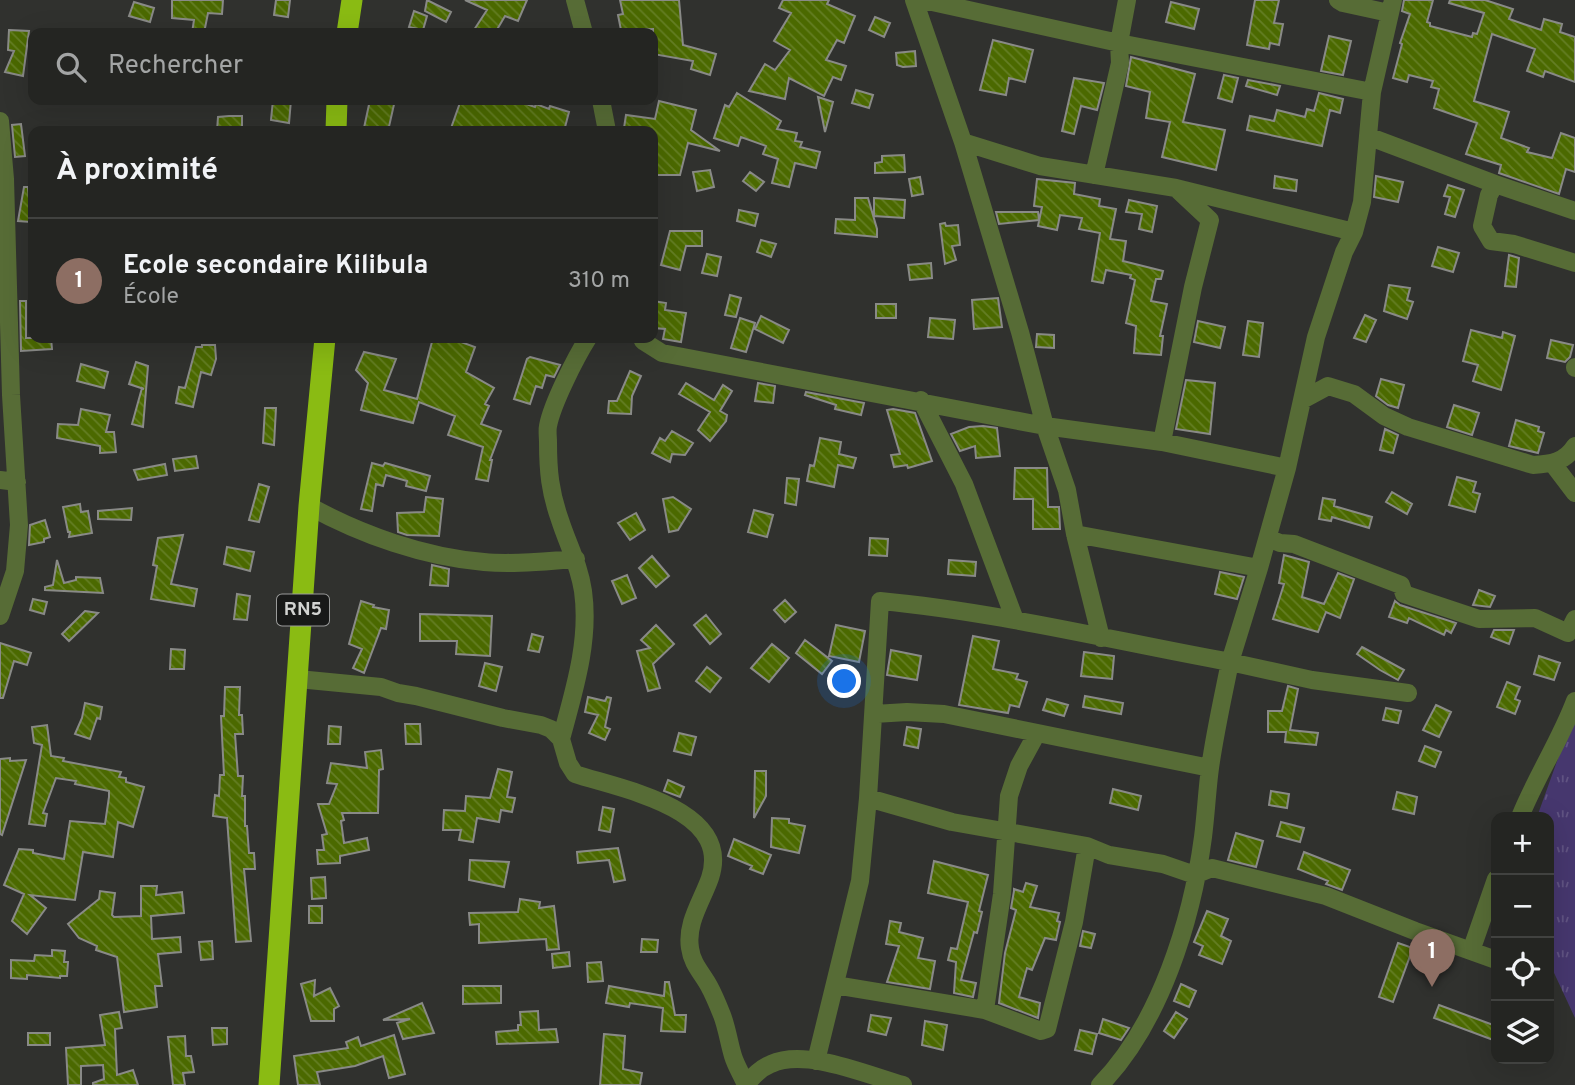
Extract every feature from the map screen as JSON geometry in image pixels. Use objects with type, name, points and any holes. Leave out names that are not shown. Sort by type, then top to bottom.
[{"type":"highway","points":[[348,28],[352,0]]},
{"type":"highway","points":[[335,126],[337,105]]},
{"type":"highway","name":"RN5","points":[[269,1085],[309,506],[325,343]]},
{"type":"street","points":[[575,0],[583,28]]},
{"type":"street","points":[[915,0],[963,142],[1045,426],[1067,490],[1074,534],[1101,638]]},
{"type":"street","points":[[923,0],[1119,43],[1372,92]]},
{"type":"street","points":[[1094,175],[1120,63],[1119,43],[1127,0]]},
{"type":"street","points":[[1100,1085],[1135,1043],[1174,962],[1203,838],[1210,768],[1230,662],[1287,468],[1316,337],[1344,252],[1354,233],[1362,202],[1372,92],[1391,7],[1343,3],[1338,0]]},
{"type":"street","points":[[602,105],[606,126]]},
{"type":"street","points":[[0,121],[11,394],[9,481],[18,552],[15,571],[0,615]]},
{"type":"street","points":[[1370,137],[1575,211]]},
{"type":"street","points":[[963,142],[1040,166],[1176,188],[1354,233]]},
{"type":"street","points":[[1495,184],[1489,195],[1482,226],[1491,240],[1575,262]]},
{"type":"street","points":[[1162,442],[1193,287],[1210,220],[1176,188]]},
{"type":"street","points":[[585,343],[575,360],[548,426],[547,460],[550,487],[560,523],[576,559],[583,592],[585,632],[561,738],[568,763],[575,774],[649,797],[681,811],[701,829],[711,849],[714,864],[691,925],[690,948],[698,971],[709,985],[723,1019],[734,1059],[746,1085],[770,1064],[786,1060],[816,1061],[902,1085]]},
{"type":"street","points":[[646,343],[662,353],[921,400],[1045,426],[1162,442],[1287,468]]},
{"type":"street","points":[[1304,399],[1328,386],[1354,394],[1384,416],[1408,427],[1534,465],[1553,464],[1570,456],[1575,446]]},
{"type":"street","points":[[921,400],[964,484],[1015,620]]},
{"type":"street","points":[[1553,464],[1575,493]]},
{"type":"street","points":[[309,506],[334,520],[409,547],[462,560],[503,563],[576,559]]},
{"type":"street","points":[[1074,534],[1259,568]]},
{"type":"street","points":[[1268,538],[1279,543],[1293,544],[1401,585],[1404,594],[1479,619],[1535,618],[1573,630]]},
{"type":"street","points":[[816,1061],[860,881],[869,798],[880,601],[1015,620],[1312,680],[1408,692]]},
{"type":"street","points":[[298,679],[380,687],[541,725],[561,738]]},
{"type":"street","points":[[1522,812],[1539,773],[1563,733],[1575,701]]},
{"type":"street","points":[[874,714],[944,713],[1210,768]]},
{"type":"street","points":[[985,1010],[1002,894],[1009,796],[1019,766],[1037,733]]},
{"type":"street","points":[[869,798],[952,822],[1087,846],[1109,855],[1163,864],[1195,875],[1212,868],[1326,896],[1491,958]]},
{"type":"street","points":[[835,985],[985,1010],[1041,1031],[1047,1030],[1074,922],[1087,846]]},
{"type":"street","points":[[1471,951],[1491,893]]},
{"type":"green space","points":[[1575,711],[1575,1018],[1554,973],[1554,812],[1539,812]]},
{"type":"building","points":[[172,0],[223,0],[222,14],[208,13],[205,28],[193,28],[194,20],[172,18]]},
{"type":"building","points":[[276,0],[290,0],[288,17],[274,15]]},
{"type":"building","points":[[427,0],[451,12],[446,22],[425,11]]},
{"type":"building","points":[[465,0],[527,0],[518,21],[505,16],[498,28],[475,28],[487,10]]},
{"type":"building","points":[[620,0],[679,0],[683,45],[716,54],[710,75],[691,69],[693,61],[658,55],[658,28],[621,28],[618,15],[623,14]]},
{"type":"building","points":[[783,0],[829,0],[827,4],[855,16],[844,43],[837,40],[826,60],[846,66],[841,80],[833,77],[824,96],[789,78],[785,99],[749,91],[765,64],[775,70],[790,50],[774,41],[791,13],[779,8]]},
{"type":"building","points":[[1255,0],[1279,0],[1274,23],[1283,24],[1279,45],[1270,43],[1269,49],[1247,45]]},
{"type":"building","points":[[1404,0],[1433,0],[1427,22],[1430,26],[1472,37],[1473,33],[1477,34],[1484,13],[1449,3],[1450,0],[1485,0],[1513,9],[1509,19],[1541,30],[1544,19],[1562,24],[1560,32],[1575,37],[1575,82],[1545,71],[1543,77],[1527,71],[1535,49],[1492,34],[1474,101],[1509,112],[1501,138],[1529,148],[1527,152],[1552,158],[1561,133],[1575,138],[1575,172],[1566,169],[1559,194],[1499,173],[1501,165],[1466,154],[1477,123],[1434,108],[1439,89],[1431,87],[1433,81],[1409,75],[1407,82],[1393,78],[1402,44],[1400,43],[1410,14],[1402,11]]},
{"type":"building","points":[[134,2],[154,8],[150,22],[129,16]]},
{"type":"building","points":[[1171,2],[1199,9],[1194,29],[1166,22]]},
{"type":"building","points":[[414,11],[427,16],[424,28],[409,27]]},
{"type":"building","points":[[875,17],[890,23],[884,37],[869,30]]},
{"type":"building","points":[[9,30],[28,31],[23,76],[5,72],[14,51],[8,50]]},
{"type":"building","points":[[1329,36],[1351,41],[1343,75],[1321,71]]},
{"type":"building","points":[[993,40],[1033,50],[1025,82],[1009,78],[1006,95],[980,90]]},
{"type":"building","points":[[915,51],[916,66],[897,65],[896,53]]},
{"type":"building","points":[[1131,57],[1195,74],[1183,122],[1225,130],[1216,170],[1162,157],[1170,122],[1146,118],[1150,92],[1126,86]]},
{"type":"building","points":[[1224,75],[1238,78],[1232,102],[1218,98]]},
{"type":"building","points":[[1074,78],[1104,83],[1097,110],[1081,106],[1074,134],[1062,131]]},
{"type":"building","points":[[1248,80],[1280,86],[1277,95],[1246,86]]},
{"type":"building","points":[[856,90],[873,95],[869,108],[852,103]]},
{"type":"building","points":[[737,93],[781,121],[777,129],[797,133],[795,141],[802,142],[800,147],[820,152],[816,168],[795,163],[789,187],[772,183],[778,159],[763,154],[766,146],[741,137],[738,146],[714,138],[725,105],[729,107]]},
{"type":"building","points":[[1319,93],[1343,99],[1340,113],[1330,110],[1322,146],[1247,130],[1250,116],[1274,121],[1277,110],[1305,117],[1307,109],[1314,111]]},
{"type":"building","points":[[818,97],[833,102],[825,132]]},
{"type":"building","points":[[659,101],[696,110],[691,130],[720,151],[688,143],[680,175],[658,175],[658,126],[624,126],[626,115],[655,119]]},
{"type":"building","points":[[272,105],[291,105],[289,123],[271,120]]},
{"type":"building","points":[[369,105],[394,105],[389,126],[364,126]]},
{"type":"building","points":[[459,105],[539,105],[569,112],[565,126],[452,126]]},
{"type":"building","points":[[242,116],[242,126],[217,126],[218,117]]},
{"type":"building","points":[[21,124],[25,156],[15,157],[12,125]]},
{"type":"building","points":[[904,155],[905,172],[875,173],[875,163],[882,162],[882,156]]},
{"type":"building","points":[[710,170],[714,187],[697,191],[693,172]]},
{"type":"building","points":[[750,172],[764,182],[756,191],[743,181]]},
{"type":"building","points":[[1275,176],[1297,180],[1296,191],[1274,188]]},
{"type":"building","points":[[1376,176],[1403,182],[1398,202],[1374,197]]},
{"type":"building","points":[[920,177],[923,194],[912,196],[909,179]]},
{"type":"building","points":[[1037,179],[1075,183],[1074,194],[1100,199],[1099,206],[1116,209],[1110,239],[1126,241],[1123,261],[1163,271],[1161,279],[1156,279],[1151,301],[1167,304],[1160,336],[1163,336],[1161,355],[1134,353],[1136,326],[1126,323],[1135,280],[1130,278],[1131,275],[1106,270],[1103,283],[1092,281],[1100,233],[1079,229],[1082,218],[1060,215],[1057,230],[1038,226],[1042,207],[1034,206]]},
{"type":"building","points":[[1448,185],[1464,190],[1455,217],[1445,214],[1450,197],[1444,196]]},
{"type":"building","points":[[24,187],[28,187],[28,222],[18,221]]},
{"type":"building","points":[[855,198],[868,198],[877,237],[835,233],[836,219],[855,220]]},
{"type":"building","points":[[874,198],[905,200],[904,218],[874,216]]},
{"type":"building","points":[[1129,200],[1157,206],[1152,232],[1139,229],[1142,214],[1126,212]]},
{"type":"building","points":[[739,210],[758,214],[755,226],[737,221]]},
{"type":"building","points":[[996,212],[1038,212],[1039,220],[999,224]]},
{"type":"building","points":[[945,223],[946,226],[958,225],[960,245],[952,246],[956,260],[945,264],[940,224]]},
{"type":"building","points":[[670,231],[702,231],[702,246],[686,246],[680,270],[661,265]]},
{"type":"building","points":[[761,240],[776,244],[771,257],[757,252]]},
{"type":"building","points":[[1438,247],[1459,253],[1453,272],[1432,266]]},
{"type":"building","points":[[707,254],[721,257],[717,276],[702,273]]},
{"type":"building","points":[[1509,255],[1519,258],[1516,287],[1505,286]]},
{"type":"building","points":[[931,263],[932,278],[910,280],[908,265]]},
{"type":"building","points":[[1389,285],[1410,288],[1407,300],[1413,302],[1407,319],[1384,311]]},
{"type":"building","points":[[730,295],[741,298],[736,317],[725,315]]},
{"type":"building","points":[[998,298],[1002,327],[974,329],[972,300]]},
{"type":"building","points":[[20,301],[26,301],[28,343],[51,343],[52,349],[21,351]]},
{"type":"building","points":[[658,302],[666,303],[665,310],[686,313],[681,342],[663,339],[665,329],[658,328]]},
{"type":"building","points":[[876,304],[896,304],[896,318],[876,318]]},
{"type":"building","points":[[1365,315],[1376,320],[1366,342],[1354,338]]},
{"type":"building","points":[[761,316],[789,330],[783,343],[755,329]]},
{"type":"building","points":[[740,318],[755,323],[746,352],[731,348]]},
{"type":"building","points":[[930,318],[955,320],[953,339],[928,337]]},
{"type":"building","points":[[1198,321],[1225,327],[1220,348],[1194,342]]},
{"type":"building","points":[[1248,321],[1263,323],[1259,357],[1243,355]]},
{"type":"building","points":[[1471,330],[1502,338],[1503,332],[1515,336],[1501,390],[1473,381],[1478,365],[1463,361]]},
{"type":"building","points":[[1037,334],[1054,335],[1054,348],[1036,347]]},
{"type":"building","points":[[1551,340],[1573,345],[1570,357],[1565,362],[1547,358]]},
{"type":"building","points":[[432,343],[464,343],[475,347],[466,372],[494,388],[485,404],[489,406],[481,424],[501,431],[490,460],[488,481],[476,479],[483,447],[448,435],[455,416],[419,402],[413,423],[361,410],[368,383],[356,370],[364,352],[396,359],[384,390],[417,399]]},
{"type":"building","points":[[215,345],[216,359],[211,375],[201,372],[193,407],[176,403],[179,387],[185,388],[196,347]]},
{"type":"building","points":[[530,357],[560,365],[554,377],[546,375],[542,388],[536,386],[530,404],[514,399]]},
{"type":"building","points":[[136,362],[148,366],[143,427],[132,424],[142,388],[129,384]]},
{"type":"building","points":[[81,364],[108,372],[104,388],[77,381]]},
{"type":"building","points":[[630,371],[641,376],[632,396],[631,414],[608,413],[609,401],[617,401]]},
{"type":"building","points":[[1381,379],[1404,385],[1398,408],[1388,405],[1376,396]]},
{"type":"building","points":[[1186,380],[1215,383],[1210,434],[1176,429]]},
{"type":"building","points":[[686,383],[714,400],[723,385],[732,391],[720,411],[727,415],[726,421],[710,441],[698,430],[710,412],[679,394]]},
{"type":"building","points":[[758,383],[775,386],[773,403],[755,401]]},
{"type":"building","points":[[806,392],[864,403],[861,415],[835,409],[836,405],[805,395]]},
{"type":"building","points":[[1454,405],[1479,413],[1472,435],[1447,427]]},
{"type":"building","points":[[265,408],[276,408],[274,445],[263,443]]},
{"type":"building","points":[[81,409],[110,415],[106,432],[114,432],[116,452],[100,453],[100,446],[57,438],[58,424],[78,425]]},
{"type":"building","points":[[887,410],[915,413],[932,461],[908,468],[907,465],[894,467],[891,455],[900,454]]},
{"type":"building","points":[[1516,420],[1539,427],[1538,431],[1544,433],[1538,453],[1509,446]]},
{"type":"building","points":[[969,427],[997,428],[1000,456],[976,458],[975,446],[960,451],[951,434]]},
{"type":"building","points":[[1385,429],[1398,435],[1393,453],[1380,450]]},
{"type":"building","points":[[672,431],[693,443],[685,455],[672,454],[670,462],[652,453],[660,438],[665,441]]},
{"type":"building","points":[[820,438],[841,442],[839,454],[856,458],[853,468],[838,465],[834,487],[807,481],[810,465],[814,466]]},
{"type":"building","points":[[196,456],[198,468],[175,471],[173,459]]},
{"type":"building","points":[[372,463],[383,466],[385,463],[430,476],[426,491],[406,486],[407,481],[386,475],[383,486],[376,484],[372,511],[361,509]]},
{"type":"building","points":[[165,464],[167,475],[138,480],[134,470]]},
{"type":"building","points":[[1015,468],[1047,468],[1048,507],[1059,507],[1060,529],[1033,529],[1033,499],[1014,499]]},
{"type":"building","points":[[1457,477],[1476,482],[1473,492],[1480,494],[1475,512],[1449,505]]},
{"type":"building","points":[[787,478],[799,479],[796,505],[785,503]]},
{"type":"building","points":[[259,484],[269,487],[259,522],[249,520]]},
{"type":"building","points":[[1392,492],[1412,504],[1407,514],[1386,502]]},
{"type":"building","points":[[426,497],[443,499],[439,536],[407,535],[398,532],[397,513],[424,512]]},
{"type":"building","points":[[673,497],[691,509],[678,530],[669,532],[663,499]]},
{"type":"building","points":[[1323,498],[1335,500],[1334,506],[1372,517],[1369,528],[1332,517],[1331,521],[1319,519]]},
{"type":"building","points":[[80,504],[81,512],[88,511],[92,533],[69,537],[63,507]]},
{"type":"building","points":[[132,508],[131,520],[98,519],[98,511]]},
{"type":"building","points":[[754,510],[773,515],[767,537],[748,532]]},
{"type":"building","points":[[636,513],[645,530],[630,540],[618,523]]},
{"type":"building","points":[[45,520],[50,537],[44,539],[44,542],[29,545],[30,525]]},
{"type":"building","points":[[183,535],[171,584],[197,589],[194,606],[151,599],[157,566],[153,565],[158,538]]},
{"type":"building","points":[[870,538],[888,539],[887,556],[869,555]]},
{"type":"building","points":[[227,547],[254,552],[250,571],[224,564]]},
{"type":"building","points":[[1284,555],[1309,562],[1302,597],[1324,604],[1338,573],[1354,579],[1340,618],[1326,612],[1318,632],[1273,619],[1284,584],[1279,583]]},
{"type":"building","points":[[652,556],[669,576],[656,587],[639,568]]},
{"type":"building","points":[[57,560],[64,583],[76,580],[76,577],[100,578],[103,593],[45,590],[45,587],[53,585]]},
{"type":"building","points":[[949,560],[976,562],[975,576],[948,574]]},
{"type":"building","points":[[432,565],[449,569],[448,586],[430,585]]},
{"type":"building","points":[[1220,572],[1244,577],[1237,599],[1215,594]]},
{"type":"building","points":[[627,575],[636,598],[622,604],[612,581]]},
{"type":"building","points":[[1479,590],[1495,596],[1490,607],[1473,605]]},
{"type":"building","points":[[237,594],[250,596],[247,620],[234,619]]},
{"type":"building","points":[[33,599],[47,602],[44,614],[30,610]]},
{"type":"building","points":[[785,600],[796,612],[785,622],[774,610]]},
{"type":"building","points":[[361,601],[389,610],[386,629],[381,628],[364,673],[353,668],[362,649],[349,644]]},
{"type":"building","points":[[1395,601],[1456,623],[1451,633],[1446,630],[1444,635],[1409,618],[1407,623],[1389,617]]},
{"type":"building","points":[[85,611],[98,613],[69,641],[62,634]]},
{"type":"building","points":[[420,614],[492,616],[490,656],[456,654],[457,641],[420,641]]},
{"type":"building","points":[[706,615],[721,634],[710,644],[694,625]]},
{"type":"building","points":[[656,625],[674,644],[653,664],[660,688],[648,691],[637,651],[650,648],[641,640]]},
{"type":"building","points":[[836,625],[865,631],[859,662],[829,656]]},
{"type":"building","points":[[1494,630],[1514,630],[1509,644],[1491,637]]},
{"type":"building","points":[[532,634],[543,637],[539,652],[528,650]]},
{"type":"building","points":[[973,636],[999,641],[993,669],[1018,674],[1016,679],[1027,682],[1019,707],[1010,705],[1008,713],[959,705]]},
{"type":"building","points":[[805,640],[832,661],[822,674],[796,653]]},
{"type":"building","points":[[0,643],[31,653],[27,665],[14,661],[3,698],[0,698]]},
{"type":"building","points":[[772,644],[789,658],[769,682],[751,668]]},
{"type":"building","points":[[1362,647],[1404,670],[1398,680],[1357,654]]},
{"type":"building","points":[[171,649],[185,650],[184,669],[170,669]]},
{"type":"building","points":[[891,650],[921,656],[917,680],[887,675]]},
{"type":"building","points":[[1084,652],[1114,656],[1112,679],[1081,676]]},
{"type":"building","points":[[1539,656],[1560,663],[1554,680],[1534,674]]},
{"type":"building","points":[[485,663],[502,667],[496,691],[479,686]]},
{"type":"building","points":[[707,667],[721,678],[710,692],[696,681]]},
{"type":"building","points":[[1507,682],[1520,687],[1515,699],[1520,701],[1515,714],[1497,707]]},
{"type":"building","points":[[1288,686],[1298,689],[1290,730],[1318,733],[1316,745],[1285,742],[1286,732],[1268,732],[1268,711],[1282,711]]},
{"type":"building","points":[[225,687],[240,687],[239,715],[242,715],[243,734],[235,734],[238,776],[243,776],[245,826],[249,853],[254,853],[255,869],[244,869],[251,941],[236,942],[227,818],[213,816],[215,795],[219,796],[220,775],[224,775],[221,716],[224,716]]},
{"type":"building","points":[[1085,696],[1123,703],[1121,714],[1083,707]]},
{"type":"building","points":[[588,697],[605,701],[607,697],[611,698],[605,727],[610,729],[605,740],[589,733],[598,715],[585,712]]},
{"type":"building","points":[[1047,699],[1068,705],[1064,716],[1043,710]]},
{"type":"building","points":[[85,703],[102,707],[100,719],[97,718],[90,739],[75,734]]},
{"type":"building","points":[[1436,705],[1451,712],[1439,737],[1423,730]]},
{"type":"building","points":[[1386,708],[1401,711],[1398,723],[1383,720]]},
{"type":"building","points":[[405,724],[420,724],[421,744],[406,744]]},
{"type":"building","points":[[47,725],[51,756],[64,758],[63,761],[121,772],[119,777],[126,778],[126,782],[144,787],[133,827],[118,822],[113,857],[83,852],[75,900],[30,895],[46,908],[27,934],[12,921],[24,894],[4,885],[19,849],[64,859],[70,821],[105,824],[109,797],[109,791],[56,778],[43,813],[47,814],[45,826],[29,824],[42,745],[34,743],[32,727]]},
{"type":"building","points":[[329,726],[341,727],[340,744],[328,744]]},
{"type":"building","points":[[907,727],[921,729],[918,748],[904,745]]},
{"type":"building","points":[[679,733],[696,737],[691,755],[674,751]]},
{"type":"building","points":[[1425,746],[1441,752],[1435,767],[1419,761]]},
{"type":"building","points":[[381,750],[383,769],[379,770],[378,813],[342,813],[344,820],[341,821],[344,843],[367,838],[369,850],[340,856],[340,863],[318,864],[317,850],[324,850],[322,835],[327,834],[318,804],[329,804],[337,784],[327,783],[331,763],[367,768],[365,752]]},
{"type":"building","points":[[10,758],[10,761],[26,760],[2,835],[0,759]]},
{"type":"building","points":[[498,769],[512,772],[507,797],[515,798],[512,812],[501,810],[499,822],[477,818],[473,842],[459,840],[461,830],[443,830],[444,810],[465,811],[466,796],[490,798]]},
{"type":"building","points":[[755,771],[766,771],[766,796],[754,818]]},
{"type":"building","points":[[668,780],[684,787],[680,797],[664,791]]},
{"type":"building","points":[[1113,789],[1141,796],[1138,810],[1110,803]]},
{"type":"building","points":[[1271,791],[1289,794],[1287,808],[1269,805]]},
{"type":"building","points":[[1397,792],[1417,797],[1414,814],[1393,809]]},
{"type":"building","points":[[603,807],[614,809],[610,832],[599,830]]},
{"type":"building","points":[[772,818],[789,819],[789,823],[805,826],[799,853],[771,847]]},
{"type":"building","points":[[1281,822],[1304,828],[1300,842],[1277,836]]},
{"type":"building","points":[[1236,833],[1263,841],[1256,867],[1228,860]]},
{"type":"building","points":[[734,839],[771,855],[763,874],[728,856]]},
{"type":"building","points":[[618,848],[625,880],[614,882],[609,860],[578,863],[577,852]]},
{"type":"building","points":[[1304,852],[1350,870],[1342,890],[1298,869]]},
{"type":"building","points":[[470,860],[509,862],[504,887],[469,880]]},
{"type":"building","points":[[934,861],[988,875],[979,911],[982,912],[977,933],[974,932],[961,980],[976,983],[973,997],[954,993],[956,962],[948,960],[951,948],[957,949],[968,902],[928,893]]},
{"type":"building","points":[[325,877],[326,898],[312,899],[311,878]]},
{"type":"building","points":[[1026,883],[1037,886],[1030,907],[1059,913],[1057,921],[1060,922],[1056,940],[1045,938],[1032,970],[1027,968],[1019,997],[1040,1003],[1038,1018],[999,1003],[1005,953],[1016,910],[1011,908],[1014,889],[1023,892]]},
{"type":"building","points":[[141,886],[157,886],[156,895],[182,892],[184,913],[151,916],[152,939],[180,937],[181,952],[158,954],[162,986],[155,986],[157,1007],[124,1012],[117,957],[96,950],[97,946],[79,938],[68,924],[99,899],[100,891],[115,893],[114,917],[141,916]]},
{"type":"building","points":[[520,899],[540,902],[539,908],[554,906],[559,949],[547,950],[546,939],[479,943],[479,924],[470,925],[469,913],[518,912]]},
{"type":"building","points":[[309,906],[322,906],[322,923],[309,923]]},
{"type":"building","points":[[1207,911],[1228,919],[1221,936],[1231,941],[1222,964],[1199,955],[1203,946],[1194,942]]},
{"type":"building","points":[[890,921],[901,923],[899,932],[923,938],[918,958],[935,961],[930,989],[887,982],[899,946],[886,944]]},
{"type":"building","points":[[1083,931],[1095,934],[1091,948],[1080,946]]},
{"type":"building","points":[[642,939],[658,940],[657,952],[641,952]]},
{"type":"building","points":[[212,941],[213,959],[201,960],[199,942]]},
{"type":"building","points":[[1398,943],[1413,948],[1393,1002],[1379,997]]},
{"type":"building","points":[[52,950],[65,951],[64,962],[68,962],[67,976],[60,978],[27,975],[27,979],[11,978],[11,960],[34,961],[35,955],[52,956]]},
{"type":"building","points":[[569,952],[570,966],[553,968],[552,954]]},
{"type":"building","points":[[601,962],[603,981],[588,982],[587,963]]},
{"type":"building","points":[[315,980],[314,996],[330,988],[339,1006],[334,1009],[334,1021],[311,1021],[301,984]]},
{"type":"building","points":[[665,982],[669,982],[675,1015],[686,1015],[685,1032],[661,1031],[663,1008],[606,1003],[609,986],[664,996]]},
{"type":"building","points":[[1181,984],[1196,991],[1189,1007],[1174,1001]]},
{"type":"building","points":[[463,986],[501,986],[501,1003],[463,1004]]},
{"type":"building","points":[[422,1003],[434,1033],[403,1039],[397,1023],[410,1019],[383,1020]]},
{"type":"building","points":[[1439,1005],[1491,1024],[1491,1039],[1434,1018]]},
{"type":"building","points":[[538,1011],[539,1030],[556,1029],[558,1042],[497,1044],[496,1032],[518,1030],[518,1025],[521,1025],[520,1012]]},
{"type":"building","points":[[119,1012],[122,1028],[115,1029],[117,1075],[133,1070],[138,1085],[93,1085],[104,1079],[103,1065],[81,1066],[81,1085],[68,1085],[66,1048],[105,1045],[100,1015]]},
{"type":"building","points":[[1176,1012],[1187,1019],[1174,1038],[1164,1031]]},
{"type":"building","points":[[871,1015],[891,1018],[886,1035],[868,1031]]},
{"type":"building","points":[[1103,1019],[1129,1028],[1121,1040],[1099,1033]]},
{"type":"building","points":[[925,1021],[947,1025],[943,1050],[922,1045]]},
{"type":"building","points":[[212,1028],[227,1028],[227,1044],[213,1045]]},
{"type":"building","points":[[1080,1030],[1097,1034],[1092,1054],[1075,1050]]},
{"type":"building","points":[[28,1033],[50,1033],[50,1045],[28,1045]]},
{"type":"building","points":[[604,1034],[625,1036],[623,1069],[642,1073],[640,1085],[600,1085]]},
{"type":"building","points":[[394,1035],[405,1074],[389,1078],[383,1056],[355,1066],[317,1072],[320,1085],[298,1085],[294,1056],[348,1048],[346,1042],[358,1037],[361,1046]]},
{"type":"building","points":[[185,1036],[186,1056],[191,1056],[194,1072],[183,1073],[185,1085],[173,1085],[168,1037]]},
{"type":"place","name":"Ecole secondaire Kilibula","points":[[1432,987]]}]
